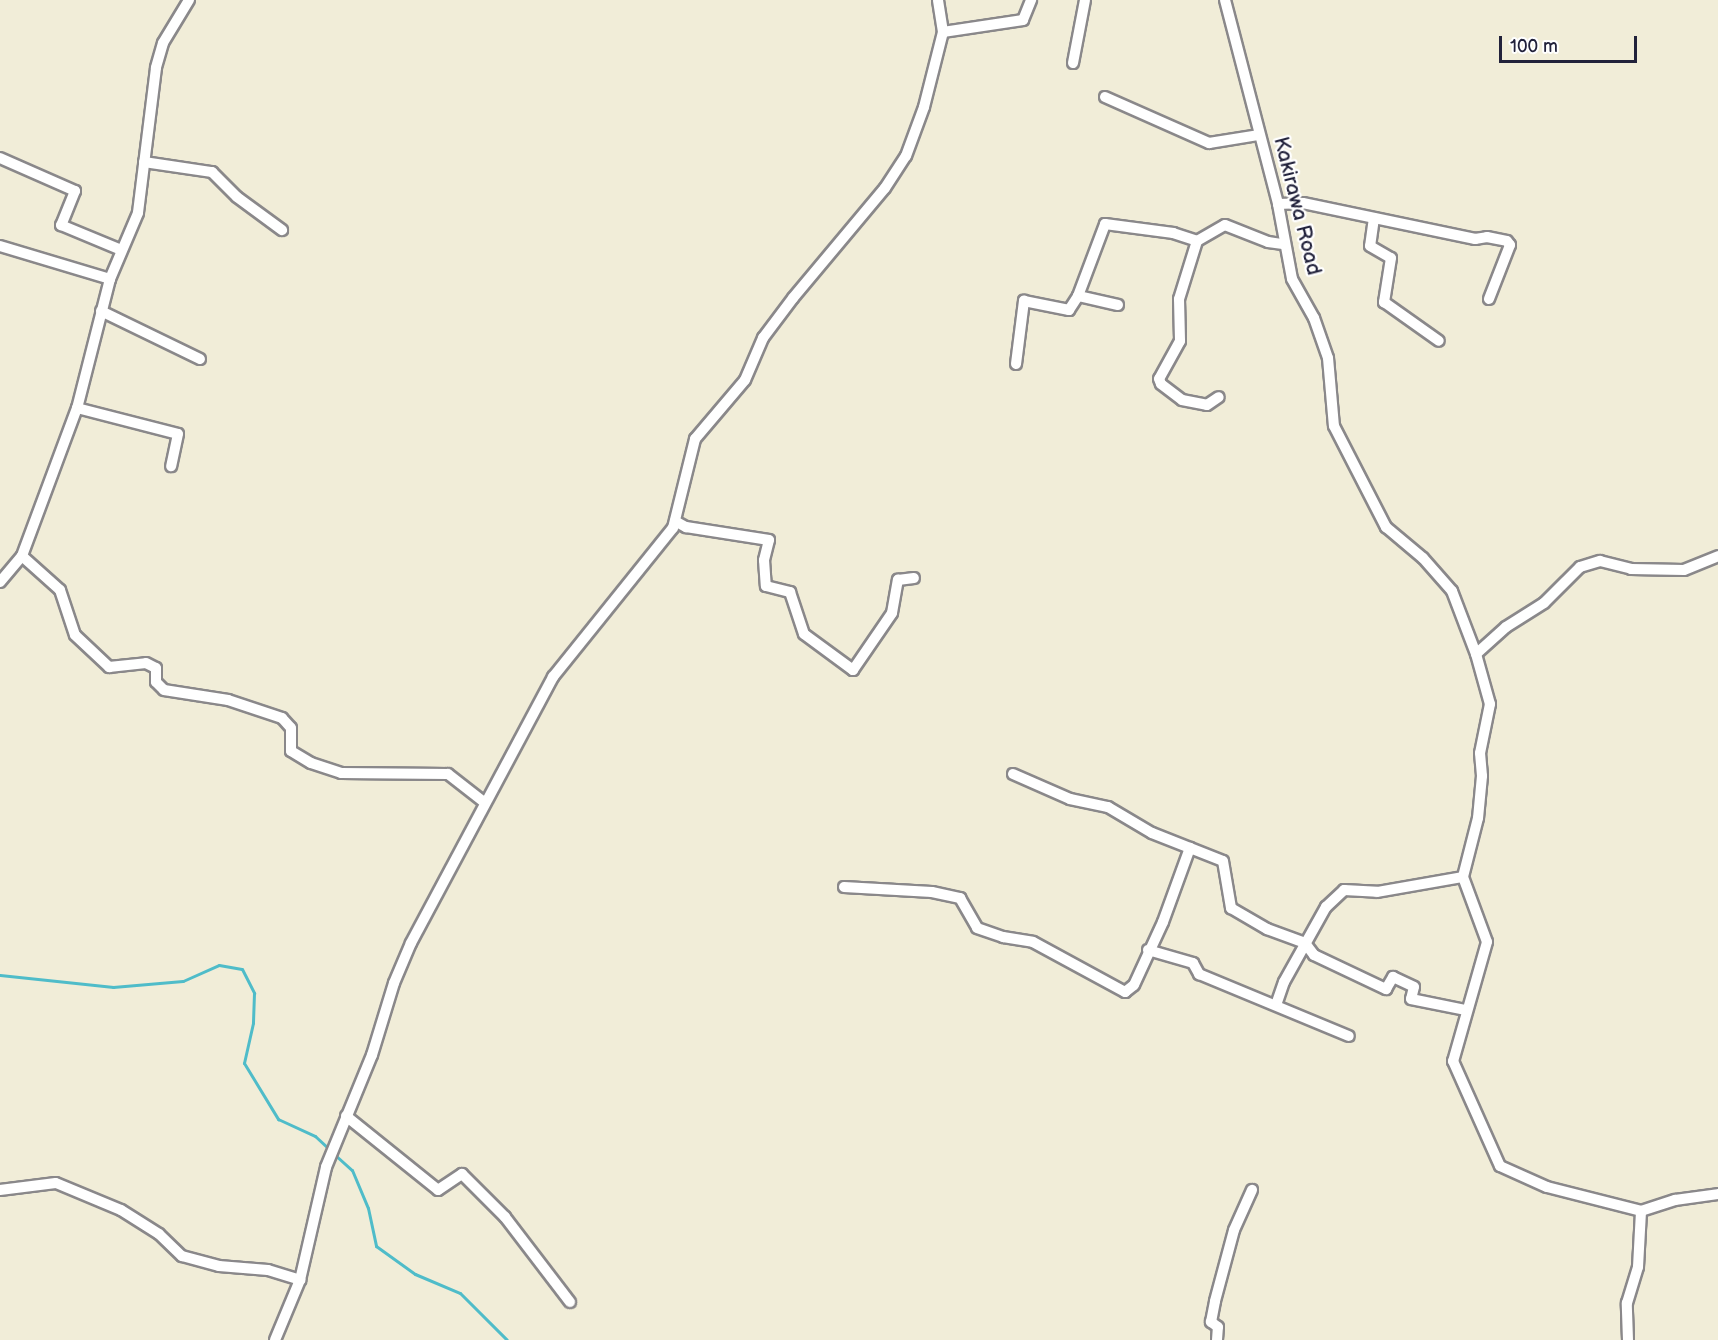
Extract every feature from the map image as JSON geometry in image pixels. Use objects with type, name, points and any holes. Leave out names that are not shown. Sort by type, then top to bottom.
[{"type":"street","points":[[0,582],[22,556],[77,408],[110,279],[138,213],[163,43],[189,0]]},
{"type":"street","points":[[275,1340],[300,1280],[326,1167],[411,943],[484,802],[553,677],[657,553],[675,521],[695,438],[745,380],[764,338],[793,298],[885,188],[906,156],[924,107],[943,32],[938,0]]},
{"type":"street","points":[[943,32],[1023,20],[1031,0]]},
{"type":"street","points":[[1073,63],[1085,0]]},
{"type":"street","name":"Kakirawa Road","points":[[1225,0],[1278,204],[1283,244],[1292,279],[1314,318],[1328,358],[1334,426],[1386,527],[1423,558],[1452,591],[1476,654],[1490,704],[1480,753],[1482,776],[1478,818],[1463,877]]},
{"type":"street","points":[[1105,98],[1209,143],[1259,135]]},
{"type":"street","points":[[0,158],[75,191],[61,225],[121,250]]},
{"type":"street","points":[[144,162],[212,172],[237,197],[282,230]]},
{"type":"street","points":[[1278,204],[1303,203],[1474,239],[1487,237],[1508,241],[1510,245],[1489,299]]},
{"type":"street","points":[[1374,218],[1370,246],[1391,258],[1384,302],[1439,341]]},
{"type":"street","points":[[1017,364],[1024,301],[1070,310],[1078,296],[1106,224],[1173,232],[1197,241]]},
{"type":"street","points":[[1219,397],[1207,405],[1182,400],[1161,384],[1159,379],[1180,341],[1179,299],[1197,241],[1225,225],[1268,242],[1283,244]]},
{"type":"street","points":[[0,246],[110,279]]},
{"type":"street","points":[[1078,296],[1118,305]]},
{"type":"street","points":[[101,311],[200,358]]},
{"type":"street","points":[[77,408],[178,434],[171,466]]},
{"type":"street","points":[[675,521],[686,527],[769,540],[764,560],[766,586],[790,592],[804,634],[852,670],[892,613],[897,580],[915,578]]},
{"type":"street","points":[[22,556],[60,590],[75,635],[109,667],[146,663],[156,668],[156,682],[164,690],[228,700],[282,718],[291,728],[291,751],[311,763],[341,772],[448,774],[484,802]]},
{"type":"street","points":[[1476,654],[1506,627],[1544,603],[1580,567],[1600,561],[1631,568],[1684,570],[1718,556]]},
{"type":"street","points":[[1013,774],[1070,799],[1108,807],[1152,833],[1223,861],[1230,908],[1266,929],[1305,943],[1314,955],[1386,988],[1393,977],[1414,987],[1411,999],[1465,1010]]},
{"type":"street","points":[[844,887],[932,892],[960,898],[978,927],[1003,937],[1033,942],[1125,992],[1134,985],[1148,950],[1163,922],[1190,848]]},
{"type":"street","points":[[1275,1005],[1326,906],[1344,890],[1377,892],[1463,877],[1487,942],[1465,1010],[1454,1061],[1500,1166],[1547,1187],[1641,1211],[1675,1200],[1718,1194]]},
{"type":"street","points":[[1148,950],[1193,963],[1199,974],[1349,1036]]},
{"type":"street","points":[[346,1116],[438,1190],[462,1174],[506,1217],[570,1302]]},
{"type":"street","points":[[0,1190],[56,1183],[121,1210],[159,1234],[182,1256],[219,1266],[268,1270],[300,1280]]},
{"type":"street","points":[[1216,1340],[1218,1327],[1211,1322],[1215,1301],[1234,1230],[1252,1190]]},
{"type":"street","points":[[1628,1340],[1627,1302],[1638,1267],[1641,1211]]},
{"type":"waterway","points":[[0,975],[113,987],[183,981],[219,965],[242,969],[254,993],[253,1023],[244,1063],[278,1119],[315,1136],[329,1149]]},
{"type":"waterway","points":[[334,1154],[352,1170],[368,1208],[376,1246],[415,1274],[460,1293],[507,1340]]}]
